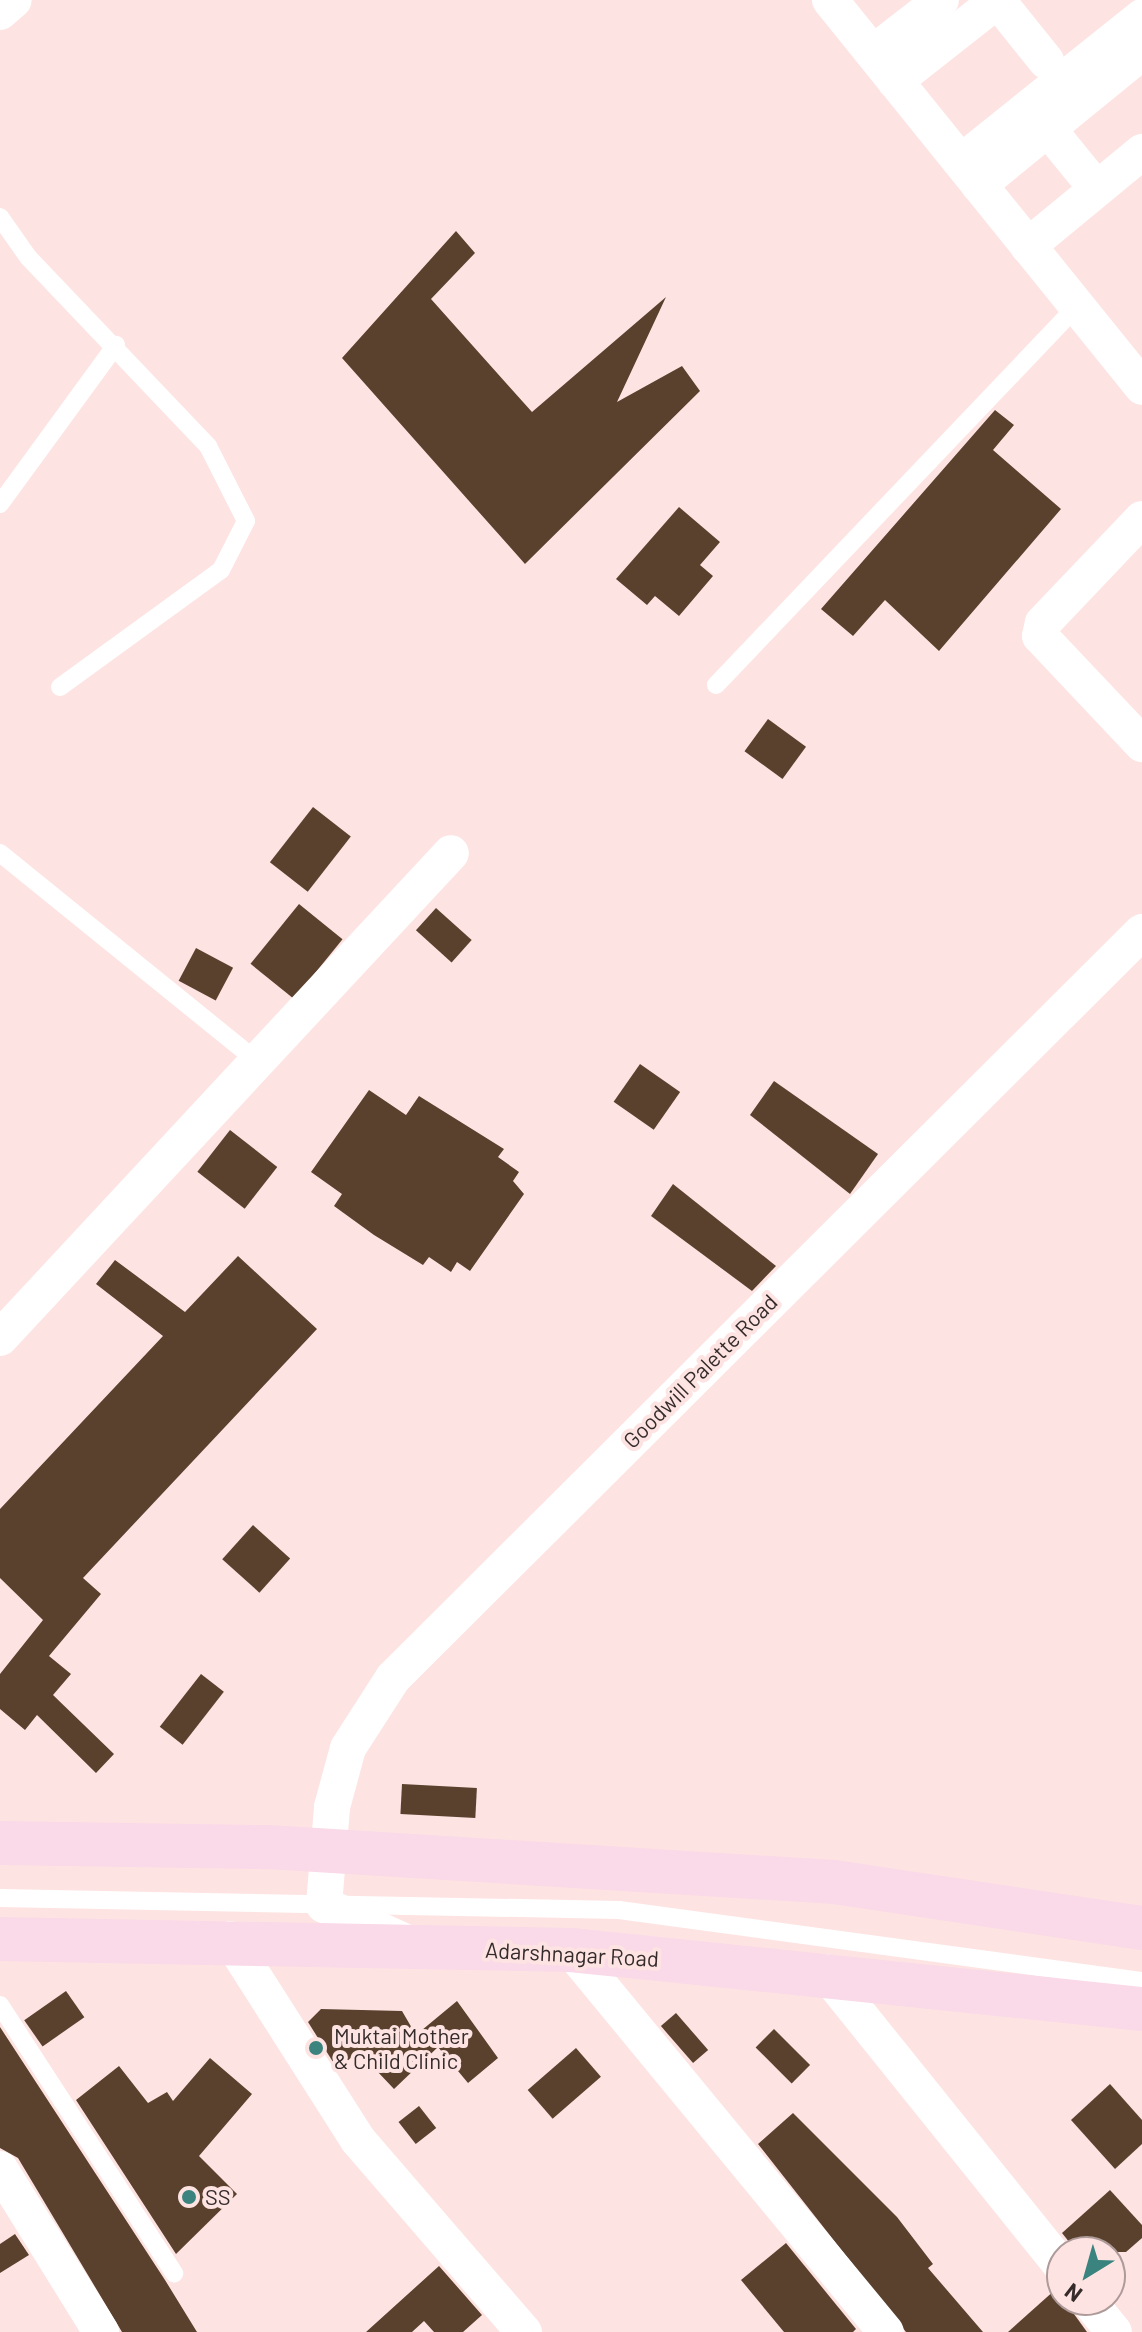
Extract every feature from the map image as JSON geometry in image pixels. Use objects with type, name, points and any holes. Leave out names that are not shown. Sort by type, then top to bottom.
[{"type":"main road","points":[[0,1843],[268,1847],[834,1882],[1142,1928]]},
{"type":"main road","name":"Adarshnagar Road","points":[[0,1939],[230,1939],[423,1949],[571,1950],[825,1972],[1142,2009]]},
{"type":"street","points":[[0,12],[14,0]]},
{"type":"street","points":[[830,0],[1142,387]]},
{"type":"street","points":[[873,53],[941,0]]},
{"type":"street","points":[[895,81],[998,0],[1046,61]]},
{"type":"street","points":[[970,174],[1142,17]]},
{"type":"street","points":[[970,174],[1048,129],[1142,52]]},
{"type":"street","points":[[1048,129],[1097,189]]},
{"type":"street","points":[[1028,246],[1142,152]]},
{"type":"street","points":[[1142,519],[1043,623],[1040,636],[1142,744]]},
{"type":"street","points":[[0,1338],[451,853]]},
{"type":"street","name":"Goodwill Palette Road","points":[[324,1905],[329,1853],[348,1748],[393,1678],[1142,932]]},
{"type":"street","points":[[324,1905],[423,1949]]},
{"type":"street","points":[[230,1939],[358,2140],[524,2332]]},
{"type":"street","points":[[571,1950],[884,2332]]},
{"type":"street","points":[[825,1972],[1046,2247]]},
{"type":"street","points":[[0,2169],[101,2332]]},
{"type":"street","points":[[1101,2316],[1114,2332]]},
{"type":"lane","points":[[0,217],[28,257],[116,345],[208,446],[246,521],[221,570],[60,687]]},
{"type":"lane","points":[[716,685],[1077,306]]},
{"type":"lane","points":[[0,504],[116,345]]},
{"type":"lane","points":[[0,853],[256,1060]]},
{"type":"lane","points":[[0,1898],[619,1910],[1142,1981]]},
{"type":"lane","points":[[0,2005],[174,2273]]},
{"type":"building","points":[[456,231],[475,253],[431,299],[532,412],[666,297],[617,402],[682,366],[700,391],[525,564],[342,358]]},
{"type":"building","points":[[995,410],[1014,425],[993,450],[1061,509],[939,651],[885,600],[853,636],[821,609]]},
{"type":"building","points":[[679,507],[720,542],[700,565],[713,576],[679,616],[655,596],[647,605],[616,579]]},
{"type":"building","points":[[768,719],[806,747],[783,779],[744,751]]},
{"type":"building","points":[[313,807],[351,837],[308,892],[270,862]]},
{"type":"building","points":[[299,904],[343,939],[294,999],[251,964]]},
{"type":"building","points":[[436,908],[472,940],[452,962],[416,930]]},
{"type":"building","points":[[196,948],[233,968],[216,1000],[179,981]]},
{"type":"building","points":[[640,1064],[680,1092],[654,1130],[614,1102]]},
{"type":"building","points":[[774,1081],[878,1154],[850,1194],[750,1115]]},
{"type":"building","points":[[369,1090],[406,1115],[419,1096],[504,1149],[498,1157],[519,1172],[513,1181],[524,1194],[470,1271],[457,1262],[451,1272],[429,1257],[423,1265],[374,1235],[334,1206],[342,1194],[311,1172]]},
{"type":"building","points":[[230,1130],[277,1167],[245,1209],[197,1172]]},
{"type":"building","points":[[673,1184],[776,1266],[752,1291],[651,1216]]},
{"type":"building","points":[[238,1256],[317,1329],[83,1578],[101,1594],[49,1656],[71,1674],[53,1695],[114,1754],[96,1773],[37,1715],[25,1730],[0,1709],[0,1674],[43,1620],[0,1578],[0,1509],[163,1336],[96,1284],[115,1260],[185,1312]]},
{"type":"building","points":[[253,1525],[290,1558],[259,1593],[222,1559]]},
{"type":"building","points":[[201,1674],[224,1692],[183,1745],[160,1727]]},
{"type":"building","points":[[402,1784],[477,1788],[475,1818],[400,1814]]},
{"type":"building","points":[[66,1991],[84,2017],[43,2046],[24,2020]]},
{"type":"building","points":[[457,2001],[498,2058],[468,2083],[438,2047],[394,2089],[358,2051],[338,2070],[308,2022],[321,2009],[402,2011],[416,2035]]},
{"type":"building","points":[[676,2013],[708,2050],[693,2063],[661,2026]]},
{"type":"building","points":[[0,2027],[197,2332],[122,2332],[18,2158],[0,2148]]},
{"type":"building","points":[[774,2029],[810,2065],[792,2083],[756,2047]]},
{"type":"building","points":[[576,2048],[601,2077],[553,2119],[528,2090]]},
{"type":"building","points":[[210,2058],[252,2094],[199,2156],[237,2194],[176,2254],[76,2100],[119,2066],[148,2103],[167,2092],[173,2101]]},
{"type":"building","points":[[1110,2084],[1142,2120],[1142,2144],[1115,2169],[1071,2120]]},
{"type":"building","points":[[419,2106],[436,2128],[416,2144],[399,2122]]},
{"type":"building","points":[[793,2113],[897,2217],[933,2264],[928,2268],[983,2332],[906,2332],[758,2144]]},
{"type":"building","points":[[1110,2190],[1142,2225],[1142,2238],[1126,2252],[1126,2236],[1064,2236],[1062,2233]]},
{"type":"building","points":[[15,2234],[29,2255],[0,2273],[0,2244]]},
{"type":"building","points":[[786,2243],[856,2329],[853,2332],[784,2332],[741,2280]]},
{"type":"building","points":[[439,2266],[482,2315],[463,2332],[434,2332],[424,2321],[412,2332],[366,2332]]},
{"type":"building","points":[[1046,2298],[1046,2316],[1075,2316],[1087,2332],[1008,2332]]},
{"type":"place","name":"Muktai Mother & Child Clinic","points":[[316,2048]]},
{"type":"place","name":"SS","points":[[189,2197]]}]
